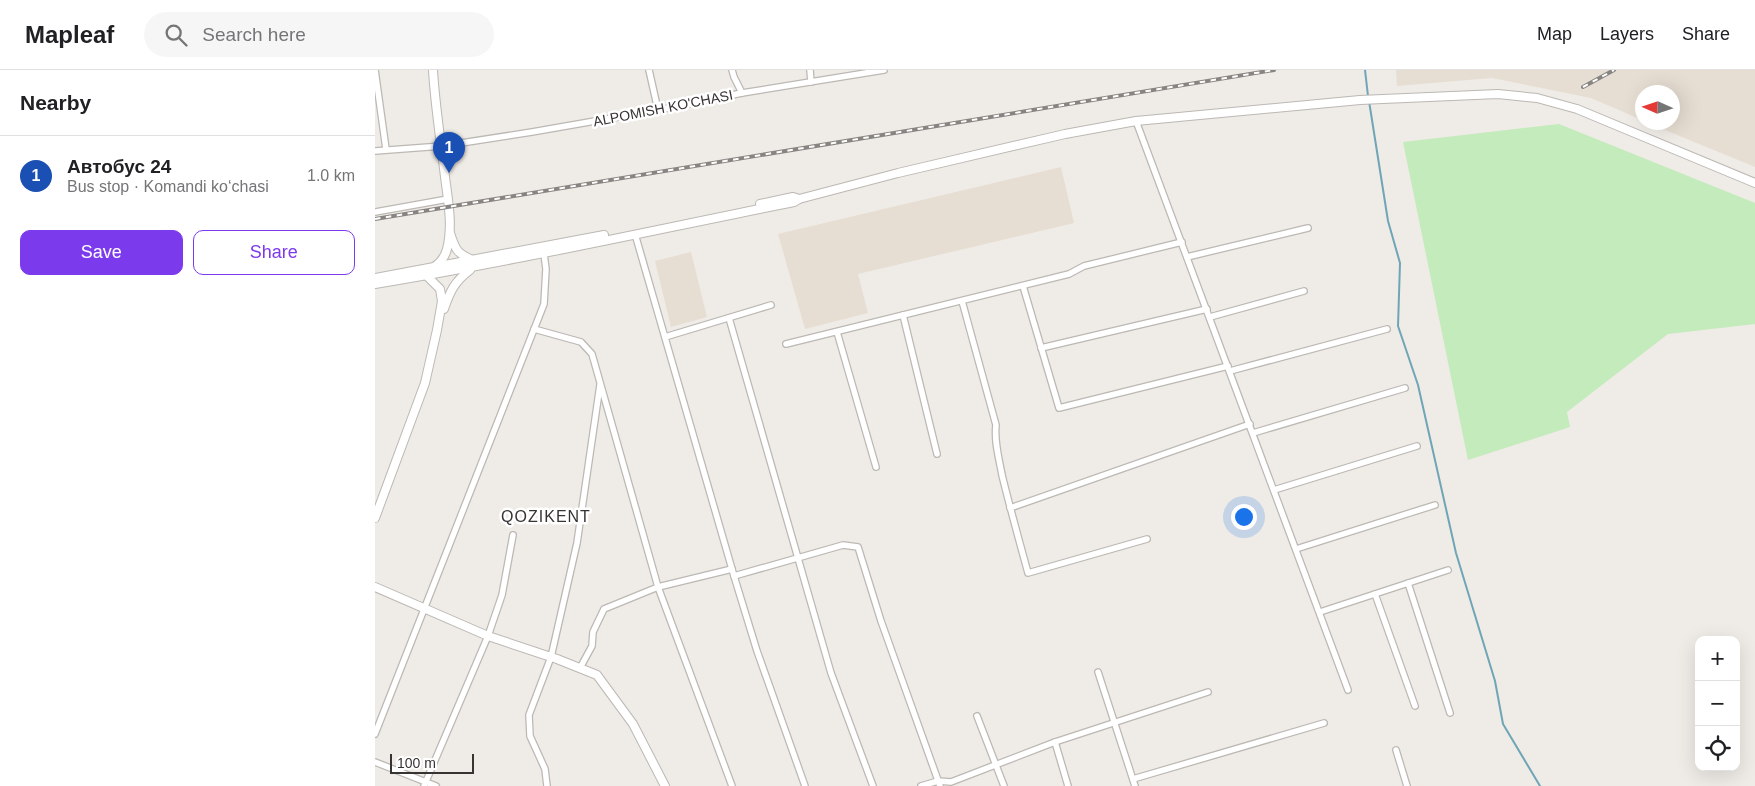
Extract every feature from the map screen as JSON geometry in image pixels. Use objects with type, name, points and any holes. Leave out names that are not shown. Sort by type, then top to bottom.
[{"type":"main road","points":[[433,70],[448,198],[449,231],[447,250],[441,262],[434,268]]},
{"type":"main road","points":[[375,278],[434,268],[544,254],[794,202],[799,199],[898,173],[1065,134],[1136,120],[1360,100],[1498,94],[1537,98],[1577,109],[1755,183]]},
{"type":"main road","points":[[375,284],[426,275],[793,197],[799,199]]},
{"type":"main road","points":[[449,231],[455,249],[474,264]]},
{"type":"main road","points":[[437,330],[449,294],[459,278],[474,264]]},
{"type":"main road","points":[[375,518],[425,383],[437,330],[442,301],[440,289],[426,275]]},
{"type":"main road","points":[[375,587],[424,610],[488,636],[597,675],[633,724],[665,786]]},
{"type":"street","points":[[375,70],[386,149]]},
{"type":"street","points":[[649,70],[658,110]]},
{"type":"street","points":[[732,70],[741,92]]},
{"type":"street","points":[[810,70],[811,82]]},
{"type":"street","name":"ALPOMISH KO'CHASI","points":[[375,151],[442,146],[658,110],[741,92],[885,70]]},
{"type":"street","points":[[1136,120],[1348,690]]},
{"type":"street","points":[[375,212],[448,198]]},
{"type":"street","points":[[1187,257],[1308,228]]},
{"type":"street","points":[[635,234],[734,576],[757,650],[805,786]]},
{"type":"street","points":[[786,344],[1023,286],[1069,274],[1084,266],[1182,242]]},
{"type":"street","points":[[375,734],[544,304],[546,269],[544,254]]},
{"type":"street","points":[[1023,286],[1059,408],[1387,329]]},
{"type":"street","points":[[1209,317],[1304,291]]},
{"type":"street","points":[[962,300],[996,425],[995,436],[1010,508],[1027,573],[1147,539]]},
{"type":"street","points":[[665,337],[771,305]]},
{"type":"street","points":[[1041,348],[1207,309]]},
{"type":"street","points":[[903,315],[937,454]]},
{"type":"street","points":[[729,318],[831,673],[873,786]]},
{"type":"street","points":[[534,328],[581,342],[592,354],[658,587],[732,786]]},
{"type":"street","points":[[837,332],[876,467]]},
{"type":"street","points":[[547,786],[545,769],[530,736],[529,715],[551,657],[577,543],[601,382]]},
{"type":"street","points":[[1253,433],[1405,388]]},
{"type":"street","points":[[1010,508],[1250,424]]},
{"type":"street","points":[[1274,490],[1417,446]]},
{"type":"street","points":[[1296,549],[1435,505]]},
{"type":"street","points":[[425,784],[488,636],[502,595],[513,535]]},
{"type":"street","points":[[734,576],[843,545],[858,547],[881,622],[939,784]]},
{"type":"street","points":[[580,668],[592,646],[593,632],[603,609],[658,587],[732,569]]},
{"type":"street","points":[[1320,612],[1448,570]]},
{"type":"street","points":[[1408,583],[1450,713]]},
{"type":"street","points":[[1375,594],[1415,706]]},
{"type":"street","points":[[1098,672],[1135,786]]},
{"type":"street","points":[[921,786],[951,782],[1055,742],[1208,692]]},
{"type":"street","points":[[977,716],[1004,786]]},
{"type":"street","points":[[1133,779],[1324,723]]},
{"type":"street","points":[[1055,742],[1068,786]]},
{"type":"street","points":[[1396,750],[1407,786]]},
{"type":"street","points":[[375,762],[425,784],[436,786]]},
{"type":"shaded area","points":[[1396,70],[1755,70],[1755,167],[1665,130],[1680,130],[1680,85],[1635,85],[1635,117],[1591,98],[1492,78],[1397,86]]},
{"type":"shaded area","points":[[1061,167],[1074,223],[858,274],[868,313],[805,329],[778,234]]},
{"type":"shaded area","points":[[691,252],[707,317],[671,327],[655,261]]},
{"type":"green space","points":[[1559,124],[1755,203],[1755,324],[1668,334],[1567,412],[1570,427],[1468,460],[1403,142]]},
{"type":"waterway","points":[[1365,70],[1368,96]]},
{"type":"waterway","points":[[1369,101],[1388,221],[1400,263],[1398,326],[1418,385],[1456,553],[1495,681],[1503,724],[1540,786]]},
{"type":"railway","points":[[375,219],[1274,70]]},
{"type":"railway","points":[[1583,87],[1614,70]]},
{"type":"place","name":"Автобус 24","points":[[449,173]]},
{"type":"district","name":"QOZIKENT","points":[[546,516]]}]
